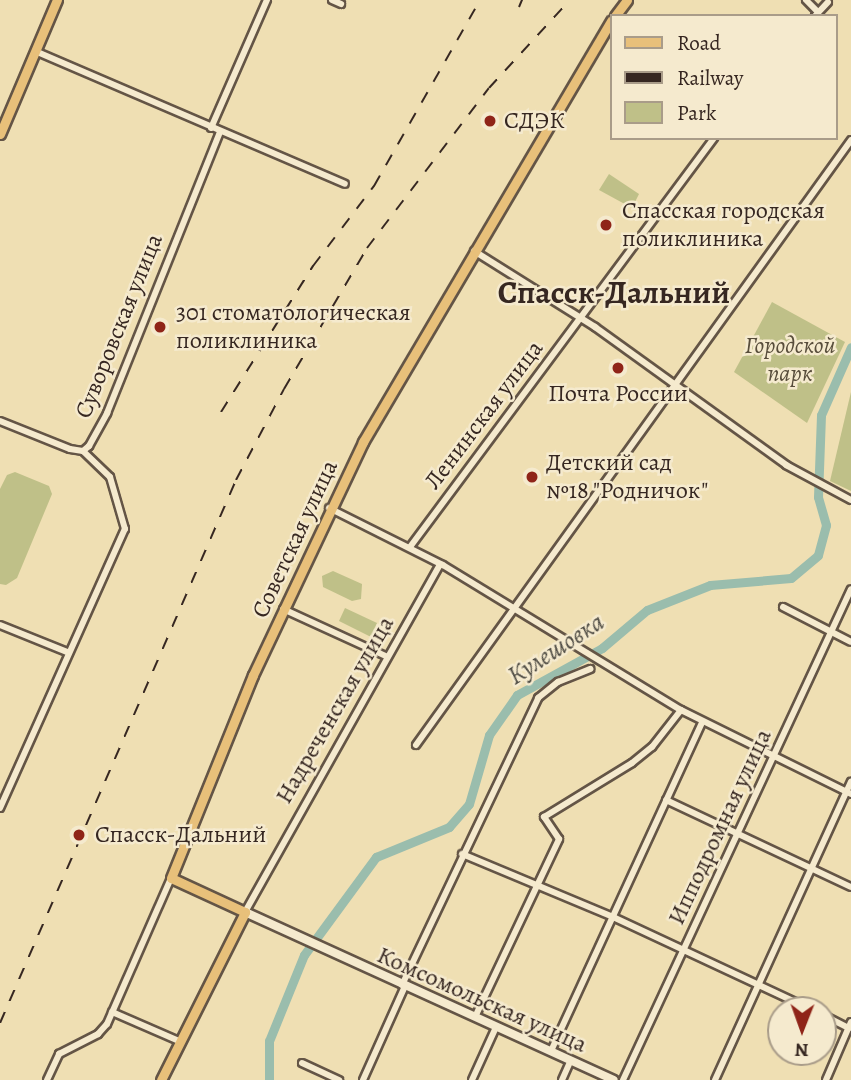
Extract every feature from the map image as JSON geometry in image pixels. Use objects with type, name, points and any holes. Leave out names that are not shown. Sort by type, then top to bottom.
[{"type":"main road","points":[[0,134],[57,0]]},
{"type":"main road","name":"Советская улица","points":[[171,878],[328,508],[474,251],[610,24]]},
{"type":"main road","points":[[161,1080],[245,912],[171,878]]},
{"type":"main road","name":"Комсомольская улица","points":[[245,912],[614,1080]]},
{"type":"street","points":[[211,128],[267,0]]},
{"type":"street","points":[[332,0],[341,4]]},
{"type":"street","points":[[806,0],[816,14],[828,2]]},
{"type":"street","points":[[35,51],[345,184]]},
{"type":"street","name":"Суворовская улица","points":[[0,421],[83,450],[107,413],[220,132]]},
{"type":"street","name":"Ленинская улица","points":[[410,547],[713,140]]},
{"type":"street","points":[[416,745],[851,140]]},
{"type":"street","points":[[474,251],[580,319],[799,472],[851,500]]},
{"type":"street","points":[[0,808],[66,652],[125,529],[110,477],[83,450]]},
{"type":"street","points":[[328,508],[440,564],[702,722],[849,793]]},
{"type":"street","name":"Надреченская улица","points":[[245,912],[440,564]]},
{"type":"street","name":"Ипподромная улица","points":[[623,1080],[851,589]]},
{"type":"street","points":[[783,607],[851,642]]},
{"type":"street","points":[[283,609],[388,657]]},
{"type":"street","points":[[0,625],[66,652]]},
{"type":"street","points":[[363,1080],[462,854],[540,695],[558,682],[590,669]]},
{"type":"street","points":[[474,1017],[559,839],[544,821],[546,814],[632,763],[655,743],[681,710]]},
{"type":"street","points":[[551,1051],[702,722]]},
{"type":"street","points":[[715,1080],[849,793],[851,782]]},
{"type":"street","points":[[666,800],[851,887]]},
{"type":"street","points":[[462,854],[613,917],[784,996]]},
{"type":"street","name":"Советская улица","points":[[47,1080],[59,1054],[102,1031],[113,1012],[171,878]]},
{"type":"street","points":[[113,1012],[181,1042]]},
{"type":"street","points":[[826,1080],[850,1026]]},
{"type":"street","points":[[472,1080],[496,1027]]},
{"type":"street","points":[[562,1080],[571,1060]]},
{"type":"street","points":[[302,1063],[340,1080]]},
{"type":"green space","points":[[609,174],[639,194],[632,208],[599,190]]},
{"type":"green space","name":"Городской парк","points":[[772,302],[845,342],[807,423],[734,372]]},
{"type":"green space","points":[[851,392],[851,491],[830,481]]},
{"type":"green space","points":[[15,472],[49,486],[52,494],[17,578],[6,585],[0,584],[0,489],[7,475]]},
{"type":"green space","points":[[333,571],[362,584],[361,599],[352,601],[323,587],[322,576]]},
{"type":"green space","points":[[345,608],[377,623],[371,637],[339,621]]},
{"type":"waterway","name":"Кулешовка","points":[[269,1080],[269,1041],[304,955],[376,857],[449,827],[469,804],[489,735],[517,695],[602,648],[647,610],[710,585],[791,578],[818,555],[826,525],[818,497],[821,415],[851,347]]},
{"type":"railway","points":[[221,412],[313,266],[374,186],[480,0]]},
{"type":"railway","points":[[519,7],[522,0]]},
{"type":"railway","points":[[0,1023],[236,480],[284,389],[367,248],[489,88],[570,0]]},
{"type":"place","name":"СДЭК","points":[[490,121]]},
{"type":"place","name":"Спасская городская поликлиника","points":[[606,225]]},
{"type":"place","name":"301 стоматологическая поликлиника","points":[[160,327]]},
{"type":"place","name":"Почта России","points":[[618,368]]},
{"type":"place","name":"Детский сад №18 \"Родничок\"","points":[[532,477]]},
{"type":"place","name":"Спасск-Дальний","points":[[79,835]]},
{"type":"district","name":"Спасск-Дальний","points":[[614,292]]}]
